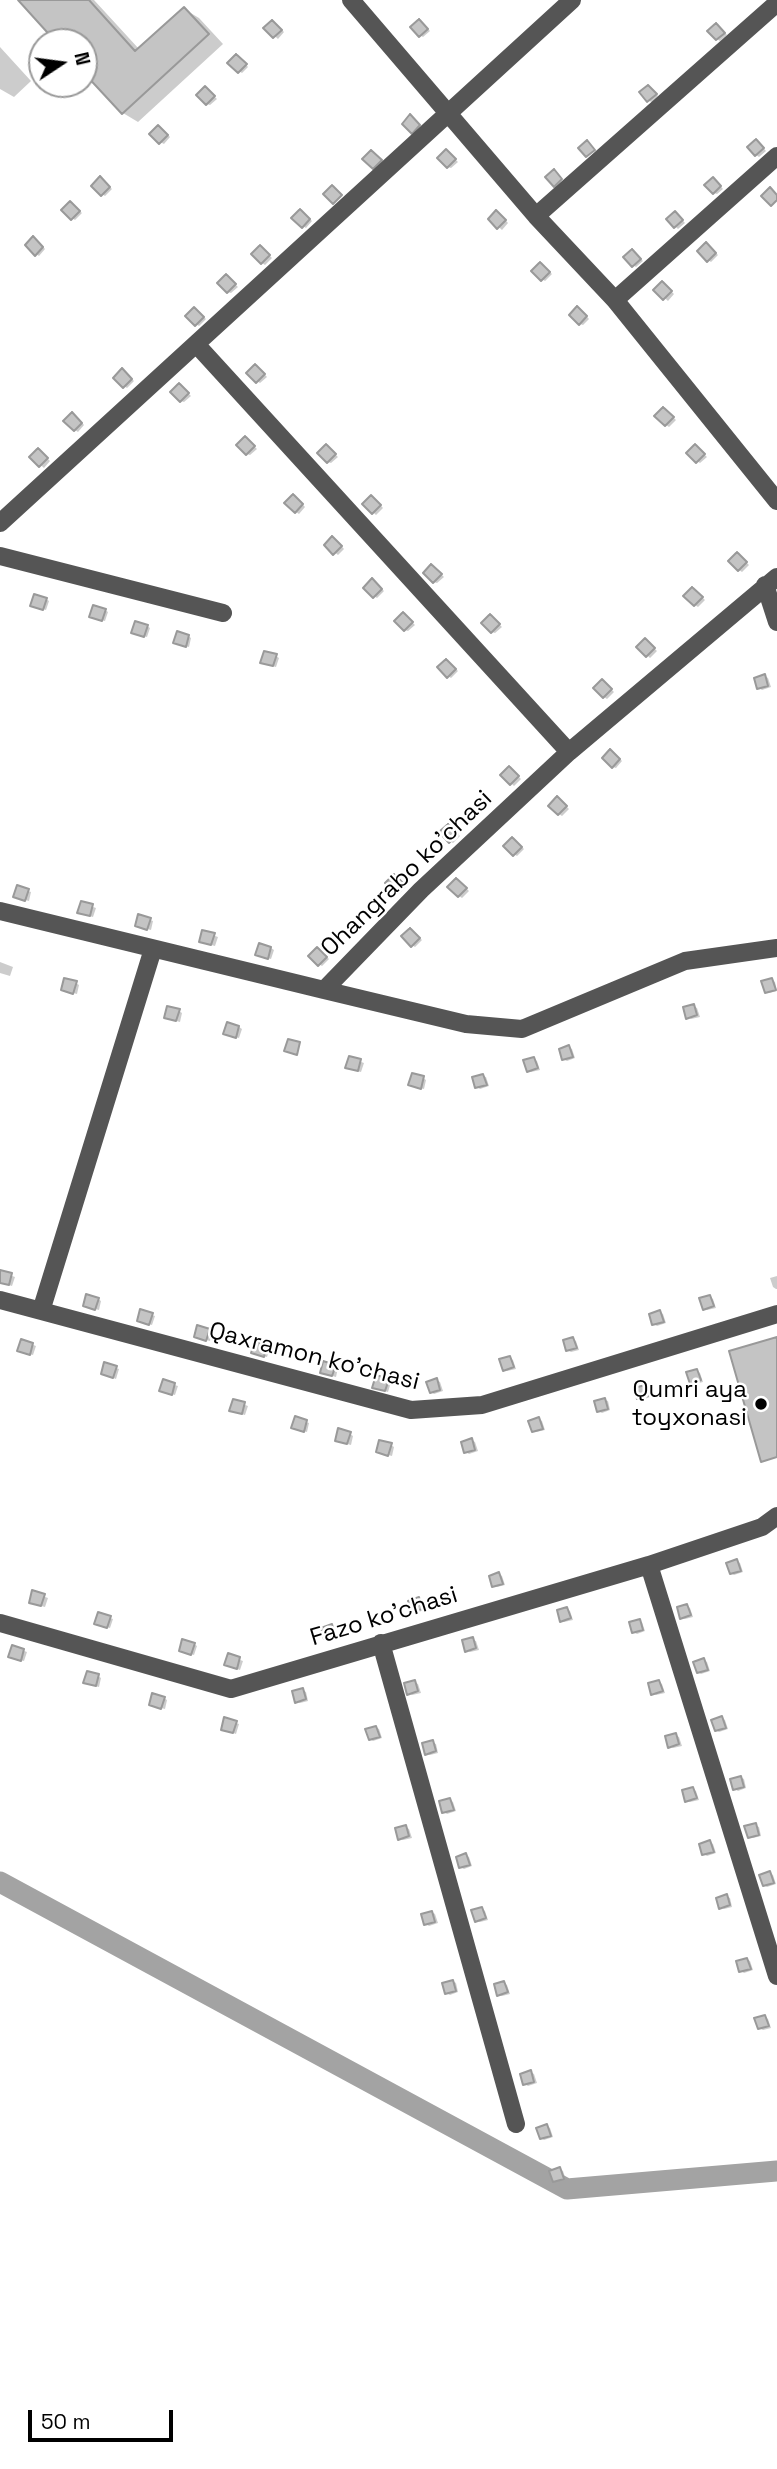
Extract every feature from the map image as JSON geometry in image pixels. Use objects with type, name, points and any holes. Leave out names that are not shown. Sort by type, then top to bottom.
[{"type":"street","points":[[351,0],[536,216],[615,300],[777,501]]},
{"type":"street","points":[[0,523],[572,0]]},
{"type":"street","points":[[536,216],[777,3]]},
{"type":"street","points":[[615,300],[777,156]]},
{"type":"street","points":[[196,344],[569,752]]},
{"type":"street","points":[[0,556],[223,613]]},
{"type":"street","points":[[771,581],[777,622]]},
{"type":"street","name":"Ohangrabo ko'chasi","points":[[0,911],[324,990],[421,890],[569,752],[771,581]]},
{"type":"street","points":[[324,990],[466,1024],[522,1029],[685,961],[777,948]]},
{"type":"street","points":[[41,1311],[153,949]]},
{"type":"street","name":"Qaxramon ko'chasi","points":[[0,1300],[411,1410],[482,1405],[777,1314]]},
{"type":"street","name":"Fazo ko'chasi","points":[[0,1623],[231,1689],[649,1565],[762,1527],[777,1516]]},
{"type":"street","points":[[649,1565],[777,1976]]},
{"type":"street","points":[[381,1643],[516,2124]]},
{"type":"building","points":[[18,0],[89,0],[135,51],[184,7],[209,34],[122,114],[98,88],[98,28],[43,28]]},
{"type":"building","points":[[419,19],[428,29],[419,37],[410,27]]},
{"type":"building","points":[[272,20],[282,30],[273,38],[263,28]]},
{"type":"building","points":[[716,23],[725,33],[716,40],[707,31]]},
{"type":"building","points":[[236,54],[247,64],[238,73],[227,63]]},
{"type":"building","points":[[648,85],[657,94],[647,102],[639,92]]},
{"type":"building","points":[[205,86],[215,96],[206,105],[196,95]]},
{"type":"building","points":[[410,114],[420,125],[412,134],[402,124]]},
{"type":"building","points":[[158,125],[168,135],[159,144],[149,134]]},
{"type":"building","points":[[756,139],[764,148],[755,156],[747,147]]},
{"type":"building","points":[[587,140],[595,150],[586,157],[578,148]]},
{"type":"building","points":[[446,149],[456,159],[447,168],[437,158]]},
{"type":"building","points":[[371,150],[382,160],[373,169],[362,159]]},
{"type":"building","points":[[554,169],[562,179],[554,187],[545,177]]},
{"type":"building","points":[[100,176],[110,187],[101,196],[91,186]]},
{"type":"building","points":[[713,177],[721,186],[713,194],[704,185]]},
{"type":"building","points":[[332,185],[342,195],[333,204],[323,194]]},
{"type":"building","points":[[770,187],[777,195],[777,200],[771,206],[761,196]]},
{"type":"building","points":[[70,201],[80,211],[71,220],[61,210]]},
{"type":"building","points":[[300,209],[310,219],[302,228],[291,218]]},
{"type":"building","points":[[496,210],[506,220],[497,229],[488,219]]},
{"type":"building","points":[[675,211],[683,220],[674,228],[666,219]]},
{"type":"building","points":[[33,236],[43,247],[35,256],[25,245]]},
{"type":"building","points":[[706,242],[716,253],[707,262],[697,251]]},
{"type":"building","points":[[260,245],[270,255],[261,264],[251,254]]},
{"type":"building","points":[[632,249],[641,259],[632,267],[623,257]]},
{"type":"building","points":[[540,262],[550,272],[541,281],[531,271]]},
{"type":"building","points":[[226,274],[236,284],[227,293],[217,283]]},
{"type":"building","points":[[662,281],[672,291],[663,300],[653,290]]},
{"type":"building","points":[[577,306],[587,316],[579,325],[569,315]]},
{"type":"building","points":[[194,307],[204,317],[195,326],[185,316]]},
{"type":"building","points":[[255,364],[265,374],[256,383],[246,373]]},
{"type":"building","points":[[122,368],[132,379],[123,388],[113,378]]},
{"type":"building","points":[[179,383],[189,393],[180,402],[170,392]]},
{"type":"building","points":[[663,407],[674,417],[665,426],[654,416]]},
{"type":"building","points":[[72,412],[82,423],[74,431],[63,421]]},
{"type":"building","points":[[245,436],[255,446],[246,455],[236,445]]},
{"type":"building","points":[[326,444],[336,454],[327,463],[317,453]]},
{"type":"building","points":[[695,444],[705,454],[696,463],[686,453]]},
{"type":"building","points":[[38,448],[48,458],[39,467],[29,457]]},
{"type":"building","points":[[293,494],[303,504],[295,513],[284,503]]},
{"type":"building","points":[[371,495],[381,505],[372,514],[362,504]]},
{"type":"building","points":[[332,536],[342,546],[333,555],[324,545]]},
{"type":"building","points":[[737,552],[747,562],[738,571],[728,561]]},
{"type":"building","points":[[431,564],[442,574],[433,583],[423,573]]},
{"type":"building","points":[[372,578],[382,589],[373,598],[363,588]]},
{"type":"building","points":[[692,587],[703,597],[694,606],[683,596]]},
{"type":"building","points":[[34,594],[47,598],[43,610],[30,606]]},
{"type":"building","points":[[93,605],[106,609],[102,621],[89,617]]},
{"type":"building","points":[[403,612],[413,622],[404,631],[394,621]]},
{"type":"building","points":[[490,614],[500,624],[491,633],[481,623]]},
{"type":"building","points":[[135,621],[148,625],[144,637],[131,633]]},
{"type":"building","points":[[177,631],[189,635],[186,647],[173,643]]},
{"type":"building","points":[[645,638],[655,648],[646,657],[636,647]]},
{"type":"building","points":[[264,651],[277,654],[273,666],[260,663]]},
{"type":"building","points":[[446,659],[456,669],[447,678],[437,667]]},
{"type":"building","points":[[765,674],[768,686],[757,689],[754,678]]},
{"type":"building","points":[[602,679],[612,689],[603,698],[593,688]]},
{"type":"building","points":[[610,749],[620,759],[612,768],[602,758]]},
{"type":"building","points":[[509,766],[519,776],[510,785],[500,775]]},
{"type":"building","points":[[557,796],[567,806],[558,815],[548,806]]},
{"type":"building","points":[[448,824],[458,834],[449,843],[439,832]]},
{"type":"building","points":[[512,837],[522,847],[513,856],[503,846]]},
{"type":"building","points":[[394,874],[404,884],[395,893],[385,883]]},
{"type":"building","points":[[456,878],[467,888],[458,897],[447,887]]},
{"type":"building","points":[[17,885],[29,889],[25,901],[13,897]]},
{"type":"building","points":[[81,901],[93,904],[90,916],[77,913]]},
{"type":"building","points":[[138,914],[151,918],[147,930],[135,926]]},
{"type":"building","points":[[410,928],[420,938],[411,947],[401,936]]},
{"type":"building","points":[[202,930],[215,933],[211,945],[199,942]]},
{"type":"building","points":[[259,943],[271,947],[268,959],[255,955]]},
{"type":"building","points":[[317,947],[327,957],[318,966],[308,956]]},
{"type":"building","points":[[64,978],[77,981],[73,994],[61,990]]},
{"type":"building","points":[[772,978],[776,990],[765,993],[761,981]]},
{"type":"building","points":[[694,1004],[697,1015],[686,1019],[683,1007]]},
{"type":"building","points":[[167,1006],[180,1009],[176,1021],[164,1018]]},
{"type":"building","points":[[227,1022],[239,1026],[236,1038],[223,1034]]},
{"type":"building","points":[[288,1039],[300,1042],[297,1055],[284,1051]]},
{"type":"building","points":[[569,1045],[573,1057],[562,1060],[559,1049]]},
{"type":"building","points":[[349,1056],[361,1059],[358,1071],[345,1068]]},
{"type":"building","points":[[534,1057],[538,1068],[527,1072],[523,1060]]},
{"type":"building","points":[[412,1073],[424,1076],[421,1089],[408,1085]]},
{"type":"building","points":[[483,1074],[487,1085],[475,1088],[472,1077]]},
{"type":"building","points":[[0,1270],[12,1273],[9,1285],[0,1283]]},
{"type":"building","points":[[86,1294],[99,1298],[95,1310],[83,1306]]},
{"type":"building","points":[[710,1295],[714,1306],[703,1310],[699,1298]]},
{"type":"building","points":[[140,1309],[153,1313],[149,1325],[137,1321]]},
{"type":"building","points":[[660,1310],[664,1322],[652,1325],[649,1314]]},
{"type":"building","points":[[197,1325],[210,1329],[206,1341],[194,1337]]},
{"type":"building","points":[[573,1337],[577,1348],[566,1351],[563,1340]]},
{"type":"building","name":"Qumri aya toyxonasi","points":[[777,1337],[777,1457],[761,1462],[729,1351]]},
{"type":"building","points":[[21,1339],[33,1343],[30,1355],[17,1351]]},
{"type":"building","points":[[255,1341],[267,1345],[264,1357],[251,1353]]},
{"type":"building","points":[[510,1356],[514,1367],[503,1371],[499,1359]]},
{"type":"building","points":[[323,1361],[336,1365],[332,1376],[320,1373]]},
{"type":"building","points":[[104,1362],[117,1366],[113,1378],[101,1374]]},
{"type":"building","points":[[697,1369],[701,1380],[690,1384],[686,1372]]},
{"type":"building","points":[[376,1375],[389,1379],[385,1391],[372,1388]]},
{"type":"building","points":[[437,1378],[440,1390],[430,1393],[426,1382]]},
{"type":"building","points":[[163,1379],[175,1383],[172,1395],[159,1391]]},
{"type":"building","points":[[645,1385],[648,1396],[637,1399],[634,1388]]},
{"type":"building","points":[[605,1398],[608,1409],[597,1412],[594,1401]]},
{"type":"building","points":[[233,1399],[245,1402],[242,1414],[229,1411]]},
{"type":"building","points":[[295,1416],[307,1420],[304,1432],[291,1428]]},
{"type":"building","points":[[539,1417],[543,1429],[532,1432],[528,1421]]},
{"type":"building","points":[[338,1428],[351,1432],[347,1444],[335,1441]]},
{"type":"building","points":[[472,1438],[475,1450],[464,1453],[461,1442]]},
{"type":"building","points":[[379,1440],[392,1443],[388,1456],[376,1452]]},
{"type":"building","points":[[737,1559],[741,1571],[730,1574],[726,1563]]},
{"type":"building","points":[[499,1572],[503,1584],[492,1587],[489,1576]]},
{"type":"building","points":[[32,1590],[45,1594],[41,1606],[29,1603]]},
{"type":"building","points":[[419,1597],[422,1609],[411,1612],[408,1601]]},
{"type":"building","points":[[687,1604],[691,1615],[680,1619],[677,1607]]},
{"type":"building","points":[[567,1607],[571,1618],[560,1622],[557,1610]]},
{"type":"building","points":[[98,1612],[111,1616],[107,1628],[94,1624]]},
{"type":"building","points":[[640,1619],[643,1630],[632,1633],[629,1622]]},
{"type":"building","points":[[332,1624],[335,1636],[324,1639],[321,1628]]},
{"type":"building","points":[[473,1637],[476,1648],[465,1652],[462,1640]]},
{"type":"building","points":[[182,1639],[195,1643],[191,1655],[179,1651]]},
{"type":"building","points":[[12,1645],[24,1649],[21,1661],[8,1657]]},
{"type":"building","points":[[228,1653],[240,1657],[237,1669],[224,1665]]},
{"type":"building","points":[[704,1658],[708,1670],[697,1673],[693,1662]]},
{"type":"building","points":[[87,1671],[99,1674],[96,1686],[83,1683]]},
{"type":"building","points":[[415,1680],[418,1691],[407,1695],[404,1683]]},
{"type":"building","points":[[659,1680],[663,1691],[651,1695],[648,1683]]},
{"type":"building","points":[[303,1688],[306,1699],[295,1703],[292,1691]]},
{"type":"building","points":[[152,1693],[165,1697],[161,1709],[149,1705]]},
{"type":"building","points":[[722,1716],[726,1728],[715,1731],[711,1720]]},
{"type":"building","points":[[224,1717],[237,1721],[233,1733],[221,1730]]},
{"type":"building","points":[[376,1726],[380,1737],[369,1740],[365,1729]]},
{"type":"building","points":[[676,1733],[679,1744],[668,1748],[665,1736]]},
{"type":"building","points":[[433,1740],[436,1751],[425,1755],[422,1743]]},
{"type":"building","points":[[741,1776],[744,1787],[733,1790],[730,1779]]},
{"type":"building","points":[[693,1787],[697,1798],[685,1802],[682,1790]]},
{"type":"building","points":[[450,1798],[454,1810],[442,1813],[439,1801]]},
{"type":"building","points":[[756,1823],[759,1835],[748,1838],[744,1826]]},
{"type":"building","points":[[406,1825],[409,1836],[398,1840],[395,1828]]},
{"type":"building","points":[[710,1840],[714,1852],[702,1855],[699,1844]]},
{"type":"building","points":[[466,1853],[470,1865],[459,1868],[456,1857]]},
{"type":"building","points":[[770,1871],[774,1883],[763,1886],[759,1875]]},
{"type":"building","points":[[727,1894],[730,1905],[719,1909],[716,1898]]},
{"type":"building","points":[[482,1907],[486,1918],[475,1922],[471,1910]]},
{"type":"building","points":[[432,1911],[435,1922],[424,1925],[421,1914]]},
{"type":"building","points":[[747,1958],[751,1969],[739,1972],[736,1961]]},
{"type":"building","points":[[453,1980],[456,1991],[445,1994],[442,1983]]},
{"type":"building","points":[[504,1981],[508,1992],[497,1996],[494,1984]]},
{"type":"building","points":[[765,2015],[769,2026],[758,2029],[754,2018]]},
{"type":"building","points":[[531,2070],[534,2082],[523,2085],[520,2074]]},
{"type":"building","points":[[547,2124],[551,2136],[540,2139],[536,2128]]},
{"type":"building","points":[[560,2167],[564,2179],[553,2182],[549,2171]]},
{"type":"waterway","points":[[0,1882],[567,2189],[777,2171]]},
{"type":"place","name":"Qumri aya toyxonasi","points":[[761,1404]]}]
